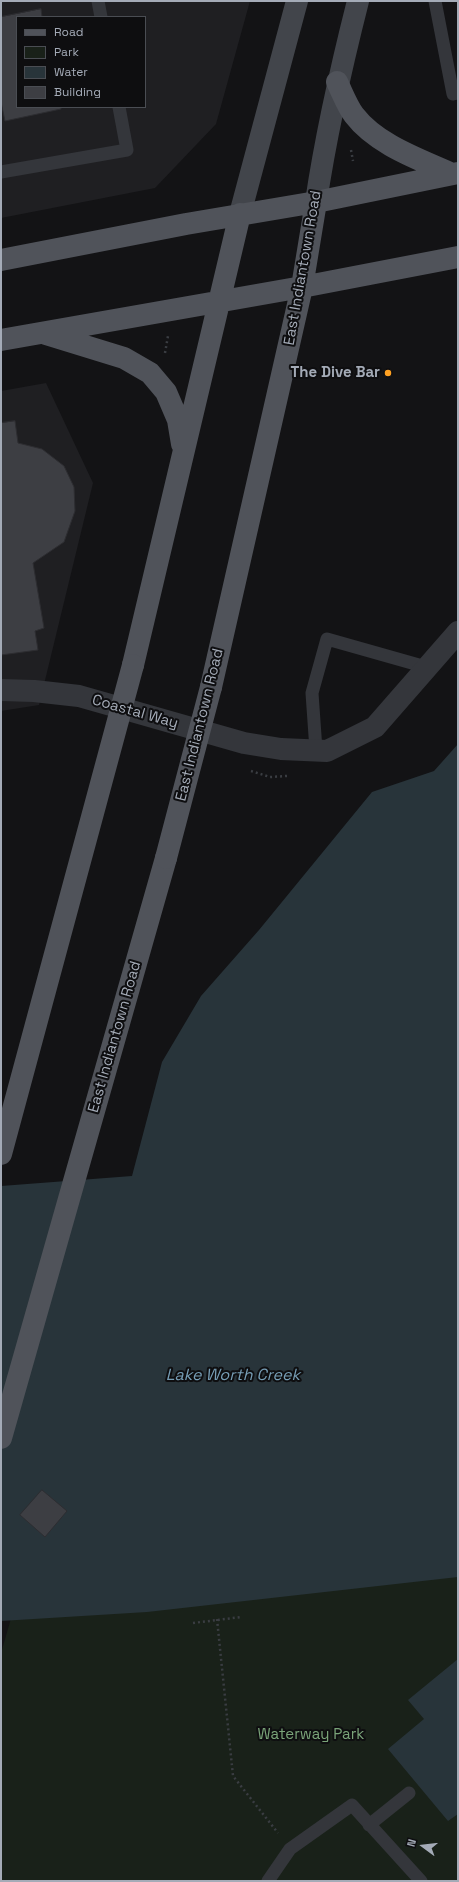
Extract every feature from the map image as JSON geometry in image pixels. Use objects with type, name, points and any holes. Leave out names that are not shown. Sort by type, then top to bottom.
[{"type":"main road","points":[[337,82],[353,114],[367,130],[397,148],[455,173]]},
{"type":"main road","points":[[1,260],[240,214],[316,202],[455,173]]},
{"type":"main road","name":"East Indiantown Road","points":[[1,1438],[166,858],[211,687],[302,287],[316,202]]},
{"type":"main road","points":[[1,1154],[133,665],[240,214]]},
{"type":"main road","points":[[1,340],[220,300],[302,287],[458,257]]},
{"type":"main road","points":[[42,333],[124,358],[150,373],[166,392],[178,420],[183,453]]},
{"type":"street","points":[[240,214],[297,1]]},
{"type":"street","name":"East Indiantown Road","points":[[316,202],[323,152],[337,82],[358,1]]},
{"type":"street","name":"Coastal Way","points":[[1,690],[34,691],[79,696],[244,743],[281,749],[327,751],[375,727],[458,632]]},
{"type":"lane","points":[[98,1],[101,16]]},
{"type":"lane","points":[[435,1],[453,94],[458,93]]},
{"type":"lane","points":[[1,172],[127,150],[119,108]]},
{"type":"lane","points":[[316,750],[312,693],[327,639],[426,667]]},
{"type":"lane","points":[[369,1824],[409,1793]]},
{"type":"lane","points":[[268,1881],[290,1849],[352,1805],[420,1881]]},
{"type":"path","points":[[165,357],[168,336]]},
{"type":"path","points":[[193,1622],[241,1617]]},
{"type":"path","points":[[217,1620],[233,1776],[290,1849]]},
{"type":"shaded area","points":[[1,1],[250,1],[216,124],[155,188],[1,218]]},
{"type":"shaded area","points":[[46,383],[93,483],[39,705],[1,711],[1,391]]},
{"type":"green space","name":"Waterway Park","points":[[458,1567],[458,1881],[1,1881],[1,1653],[12,1615]]},
{"type":"water","name":"Lake Worth Creek","points":[[458,744],[458,1577],[147,1612],[1,1621],[1,1186],[132,1176],[162,1062],[201,996],[259,930],[372,792],[434,771]]},
{"type":"water","points":[[458,1659],[458,1814],[448,1821],[388,1749],[424,1719],[408,1700]]},
{"type":"building","points":[[41,9],[42,16],[16,16],[16,108],[61,109],[5,121],[1,102],[1,17]]},
{"type":"building","points":[[15,421],[18,443],[42,449],[64,466],[74,487],[75,511],[64,542],[33,563],[44,628],[35,631],[38,650],[1,655],[1,423]]},
{"type":"building","points":[[42,1490],[67,1511],[45,1537],[20,1515]]},
{"type":"place","name":"The Dive Bar","points":[[388,373]]}]
